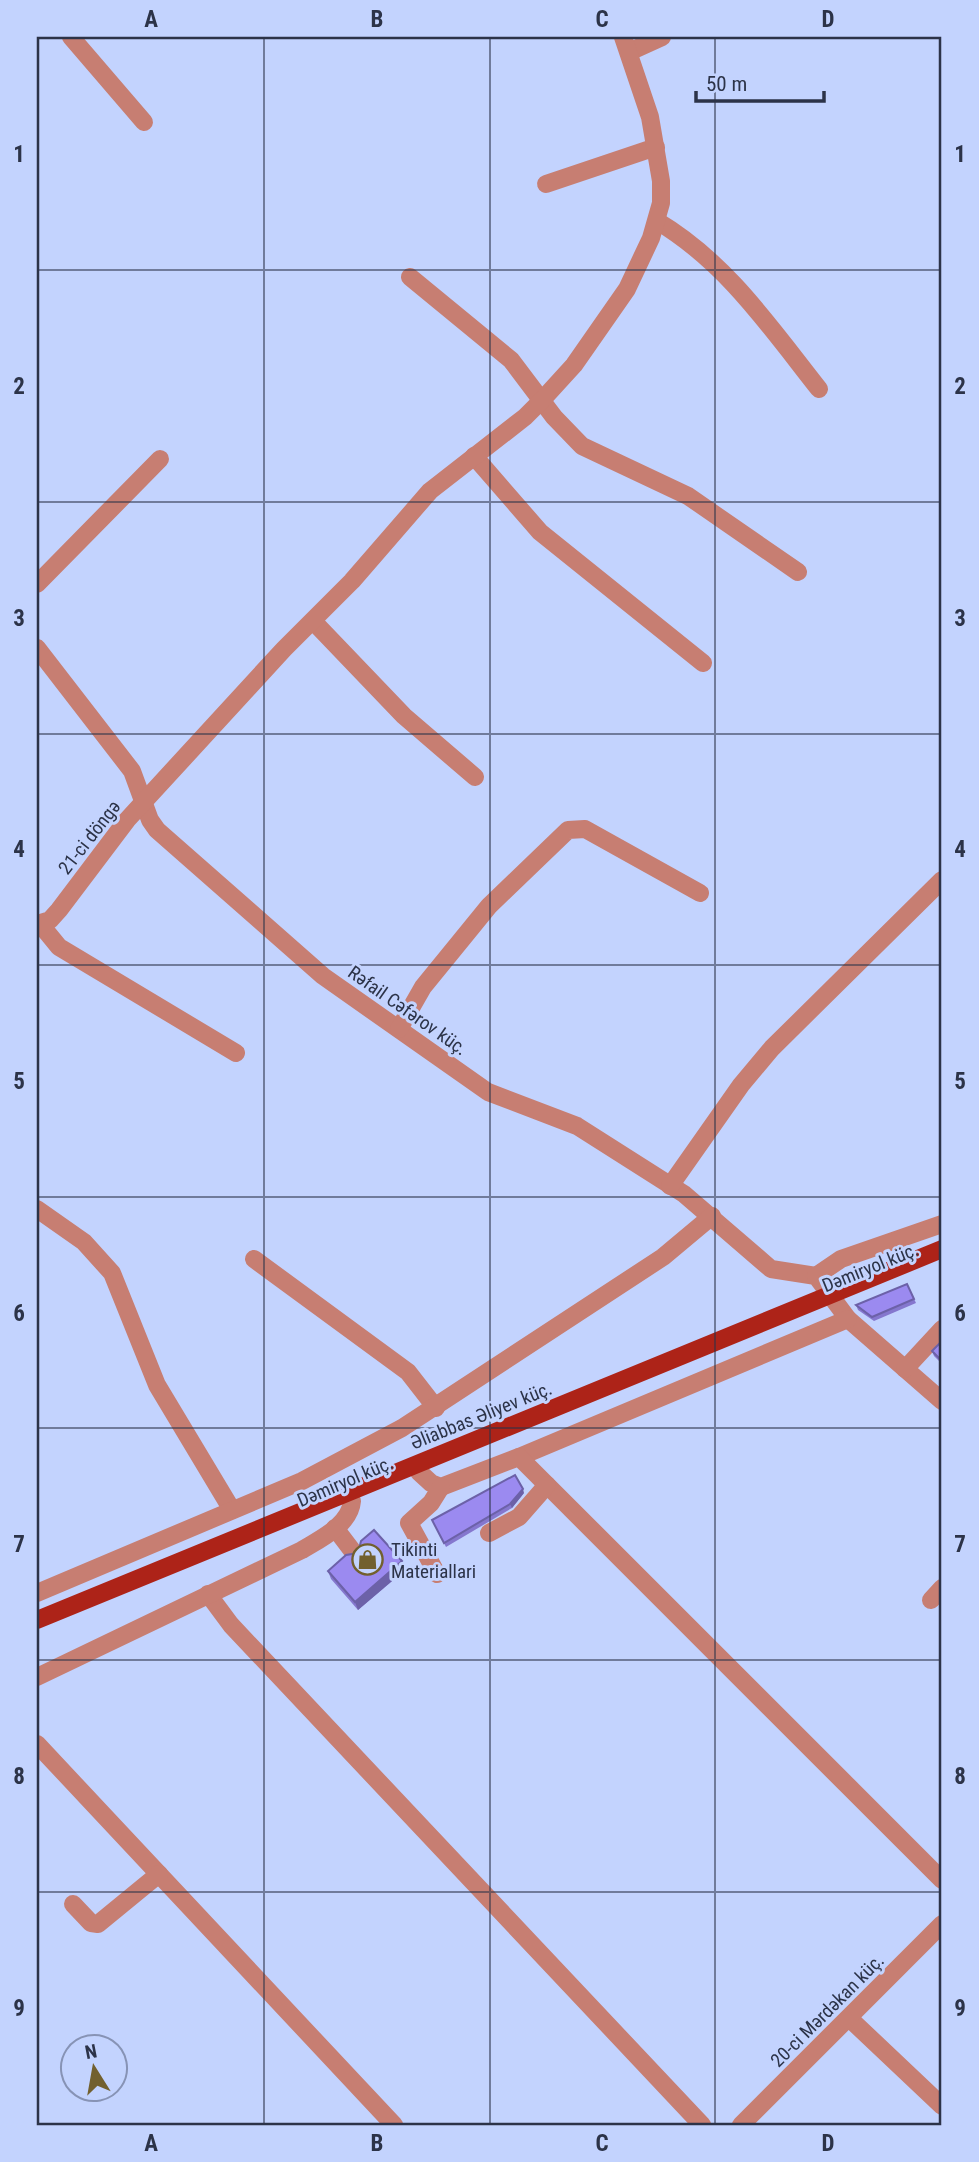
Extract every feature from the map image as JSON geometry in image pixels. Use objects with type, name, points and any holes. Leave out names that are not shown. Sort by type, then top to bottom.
[{"type":"main road","name":"Əliabbas Əliyev küç.","points":[[37,1620],[834,1298],[942,1249]]},
{"type":"main road","name":"Dəmiryol küç.","points":[[37,1631],[834,1298],[942,1260]]},
{"type":"street","points":[[71,37],[144,122]]},
{"type":"street","points":[[626,44],[662,37]]},
{"type":"street","name":"21-ci döngə","points":[[39,924],[59,911],[111,838],[430,491],[542,400],[574,365],[627,289],[657,221],[661,181],[656,147],[626,44]]},
{"type":"street","points":[[546,184],[656,147]]},
{"type":"street","points":[[657,221],[702,252],[736,283],[820,389]]},
{"type":"street","points":[[410,276],[511,360],[567,432],[582,446],[688,496],[798,572]]},
{"type":"street","points":[[474,456],[540,532],[703,663]]},
{"type":"street","points":[[37,584],[160,459]]},
{"type":"street","points":[[313,621],[404,716],[475,777]]},
{"type":"street","name":"Rəfail Cəfərov küç.","points":[[37,648],[127,765],[157,830],[272,934],[323,976],[488,1092],[577,1126],[670,1186],[712,1216],[771,1269],[816,1276]]},
{"type":"street","points":[[399,1029],[423,987],[489,906],[568,830],[585,829],[700,893]]},
{"type":"street","points":[[670,1186],[741,1085],[772,1048],[942,880]]},
{"type":"street","points":[[39,924],[59,947],[236,1053]]},
{"type":"street","points":[[37,1209],[84,1242],[112,1273],[157,1385],[232,1510]]},
{"type":"street","points":[[37,1593],[325,1469],[436,1408],[663,1257],[712,1216]]},
{"type":"street","points":[[942,1224],[841,1259],[816,1276],[848,1319],[942,1401]]},
{"type":"street","points":[[254,1259],[408,1372],[436,1408]]},
{"type":"street","points":[[437,1574],[410,1523],[431,1503],[441,1487],[848,1319]]},
{"type":"street","points":[[905,1368],[942,1329]]},
{"type":"street","points":[[519,1457],[942,1880]]},
{"type":"street","points":[[419,1472],[431,1483],[441,1487]]},
{"type":"street","points":[[489,1533],[519,1517],[548,1485]]},
{"type":"street","points":[[37,1677],[302,1550],[335,1528],[345,1518],[352,1501]]},
{"type":"street","points":[[335,1528],[354,1553]]},
{"type":"street","points":[[208,1594],[231,1625],[702,2125]]},
{"type":"street","points":[[37,1744],[394,2125]]},
{"type":"street","points":[[73,1904],[91,1923],[98,1924],[159,1874]]},
{"type":"street","name":"20-ci Mərdəkan küç.","points":[[741,2125],[942,1924]]},
{"type":"street","points":[[849,2018],[942,2106]]},
{"type":"building","points":[[907,1284],[914,1299],[872,1317],[856,1305]]},
{"type":"building","points":[[942,1341],[942,1361],[932,1351]]},
{"type":"building","points":[[515,1475],[523,1489],[510,1504],[444,1543],[432,1520]]},
{"type":"building","points":[[374,1530],[402,1561],[355,1602],[328,1571],[346,1555],[358,1553],[361,1541]]},
{"type":"place","name":"Tikinti Materiallari","points":[[368,1560]]}]
